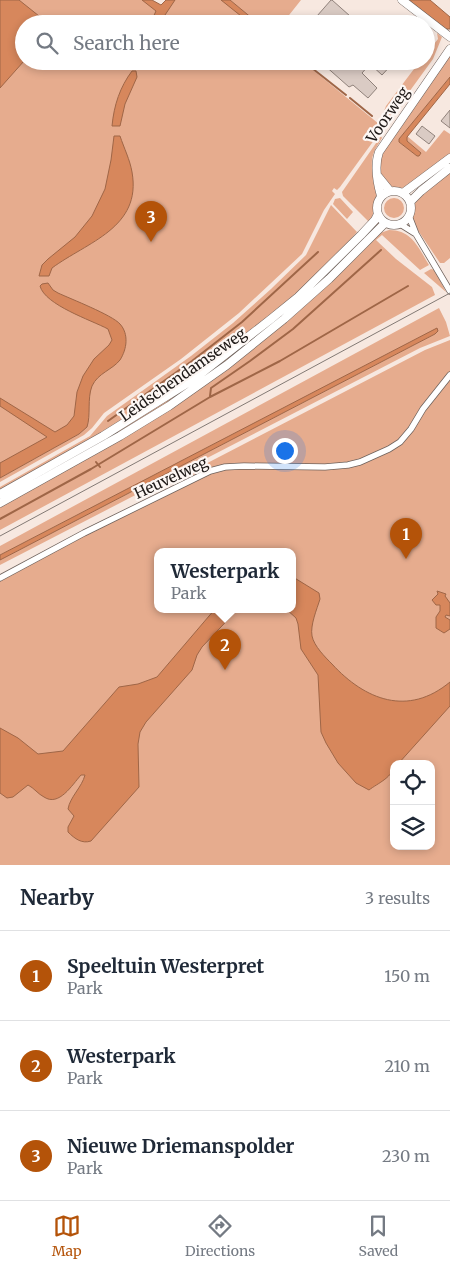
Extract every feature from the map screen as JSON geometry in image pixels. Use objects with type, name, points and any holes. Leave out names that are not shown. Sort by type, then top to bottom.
[{"type":"main road","points":[[402,0],[421,15]]},
{"type":"main road","points":[[435,25],[450,37]]},
{"type":"main road","name":"Voorweg","points":[[381,196],[376,159],[383,143],[450,49]]},
{"type":"main road","points":[[402,193],[450,158]]},
{"type":"main road","points":[[410,202],[427,185],[450,168]]},
{"type":"main road","points":[[377,175],[390,191]]},
{"type":"main road","points":[[390,191],[402,193],[410,202],[409,216],[400,224],[385,223],[378,214],[376,206],[381,196],[390,191]]},
{"type":"main road","name":"Leidschendamseweg","points":[[0,494],[110,431],[194,379],[298,297],[361,235],[378,214]]},
{"type":"main road","name":"Leidschendamseweg","points":[[0,503],[120,436],[169,406],[226,366],[296,308],[385,223]]},
{"type":"street","points":[[409,216],[416,234],[450,291]]},
{"type":"street","points":[[400,224],[416,234]]},
{"type":"street","name":"Heuvelweg","points":[[0,578],[210,471],[225,467],[244,466],[348,465],[376,455],[405,438],[423,408],[450,376]]},
{"type":"shaded area","points":[[0,0],[150,0],[161,9],[169,0],[227,0],[245,15],[15,15],[15,70],[313,70],[379,124],[386,106],[413,70],[425,70],[340,187],[337,190],[334,188],[332,191],[335,194],[324,210],[302,254],[239,313],[181,359],[104,413],[84,435],[0,482],[0,478],[79,434],[88,425],[0,475]]},
{"type":"shaded area","points":[[0,0],[19,0],[38,15],[15,15],[16,70],[0,88]]},
{"type":"shaded area","points":[[142,0],[152,0],[161,5],[166,0],[175,0],[165,15],[154,15],[156,11]]},
{"type":"shaded area","points":[[221,0],[230,0],[248,15],[240,15]]},
{"type":"shaded area","points":[[230,0],[301,0],[289,15],[248,15]]},
{"type":"shaded area","points":[[409,0],[430,0],[450,17],[450,29],[446,29],[435,20],[435,15],[428,15]]},
{"type":"shaded area","points":[[437,33],[442,37],[435,54],[435,43],[438,39]]},
{"type":"shaded area","points":[[450,56],[450,77],[399,139],[399,142],[417,156],[421,153],[407,141],[407,136],[426,152],[444,130],[450,134],[450,155],[407,187],[401,188],[390,185],[382,178],[380,172],[380,159],[384,148]]},
{"type":"shaded area","points":[[132,71],[136,71],[137,77],[125,104],[120,126],[112,126],[118,97]]},
{"type":"shaded area","points":[[450,77],[450,84],[407,137],[407,141],[421,153],[417,156],[399,142],[399,139]]},
{"type":"shaded area","points":[[114,136],[120,136],[132,172],[133,191],[129,207],[109,231],[52,268],[49,276],[39,276],[42,265],[75,237],[92,216],[105,189]]},
{"type":"shaded area","points":[[381,136],[382,138],[372,160],[377,191],[370,223],[343,196],[342,192]]},
{"type":"shaded area","points":[[450,171],[450,258],[444,263],[440,263],[413,223],[412,214],[414,206],[423,192]]},
{"type":"shaded area","points":[[340,198],[353,212],[347,219],[333,204],[335,199]]},
{"type":"shaded area","points":[[394,198],[401,201],[404,208],[401,215],[394,218],[387,215],[384,208],[387,201]]},
{"type":"shaded area","points":[[331,205],[357,232],[350,240],[351,242],[277,310],[199,372],[151,404],[0,491],[0,487],[90,436],[107,416],[191,356],[233,323],[306,255]]},
{"type":"shaded area","points":[[378,221],[380,223],[295,304],[251,342],[204,378],[130,427],[0,501],[0,497],[238,349]]},
{"type":"shaded area","points":[[389,230],[409,236],[418,246],[429,265],[420,270],[382,235],[376,240],[396,259],[432,287],[435,295],[0,530],[0,505],[228,369],[380,233]]},
{"type":"shaded area","points":[[431,269],[435,270],[446,292],[424,273]]},
{"type":"shaded area","points":[[48,283],[58,293],[116,320],[125,332],[124,351],[120,360],[101,375],[92,386],[87,427],[79,434],[0,478],[0,463],[47,437],[0,406],[0,398],[55,432],[67,425],[74,416],[77,392],[83,376],[94,359],[112,340],[108,329],[59,306],[50,299],[40,286]]},
{"type":"shaded area","points":[[439,308],[450,336],[420,348],[0,565],[0,560],[435,334],[436,329],[0,555],[0,546]]},
{"type":"shaded area","points":[[437,328],[438,331],[435,334],[0,560],[0,555]]},
{"type":"shaded area","points":[[450,340],[450,865],[0,865],[0,577],[208,469],[191,476],[192,471],[425,350]]},
{"type":"shaded area","points":[[296,579],[319,593],[320,599],[312,627],[312,636],[315,644],[345,677],[358,687],[388,700],[403,701],[418,699],[434,693],[450,682],[450,706],[402,760],[390,760],[390,774],[369,790],[356,783],[338,763],[321,732],[318,675],[301,649],[296,618],[290,613],[296,613]]},
{"type":"shaded area","points":[[437,591],[446,594],[445,596],[450,603],[450,616],[446,615],[445,617],[450,620],[450,629],[444,633],[436,628],[436,617],[440,611],[440,605],[436,605],[432,600],[438,594]]},
{"type":"shaded area","points":[[212,613],[234,613],[202,647],[192,670],[146,722],[140,732],[138,744],[139,787],[91,841],[79,840],[68,832],[68,827],[74,816],[68,809],[69,805],[85,775],[81,775],[65,794],[55,799],[44,797],[28,785],[13,797],[7,798],[0,793],[0,728],[18,738],[38,754],[63,751],[119,687],[138,684],[157,677]]},
{"type":"building","points":[[332,0],[349,15],[318,15]]},
{"type":"building","points":[[330,70],[365,70],[362,73],[377,88],[368,98],[353,85],[349,87]]},
{"type":"building","points":[[377,70],[387,70],[382,75]]},
{"type":"building","points":[[450,110],[450,128],[441,121]]},
{"type":"building","points":[[422,126],[435,136],[429,144],[416,134]]},
{"type":"waterway","points":[[314,70],[346,95]]},
{"type":"waterway","points":[[350,98],[372,116]]},
{"type":"waterway","points":[[210,396],[211,388],[293,329],[381,250]]},
{"type":"waterway","points":[[108,421],[192,361],[242,322],[318,252]]},
{"type":"waterway","points":[[0,519],[91,469],[210,397],[280,361],[408,286]]},
{"type":"waterway","points":[[96,462],[100,467]]},
{"type":"tram line","points":[[0,536],[450,293]]},
{"type":"place","name":"Nieuwe Driemanspolder","points":[[151,242]]},
{"type":"place","name":"Speeltuin Westerpret","points":[[406,559]]},
{"type":"place","name":"Westerpark","points":[[225,670]]}]
